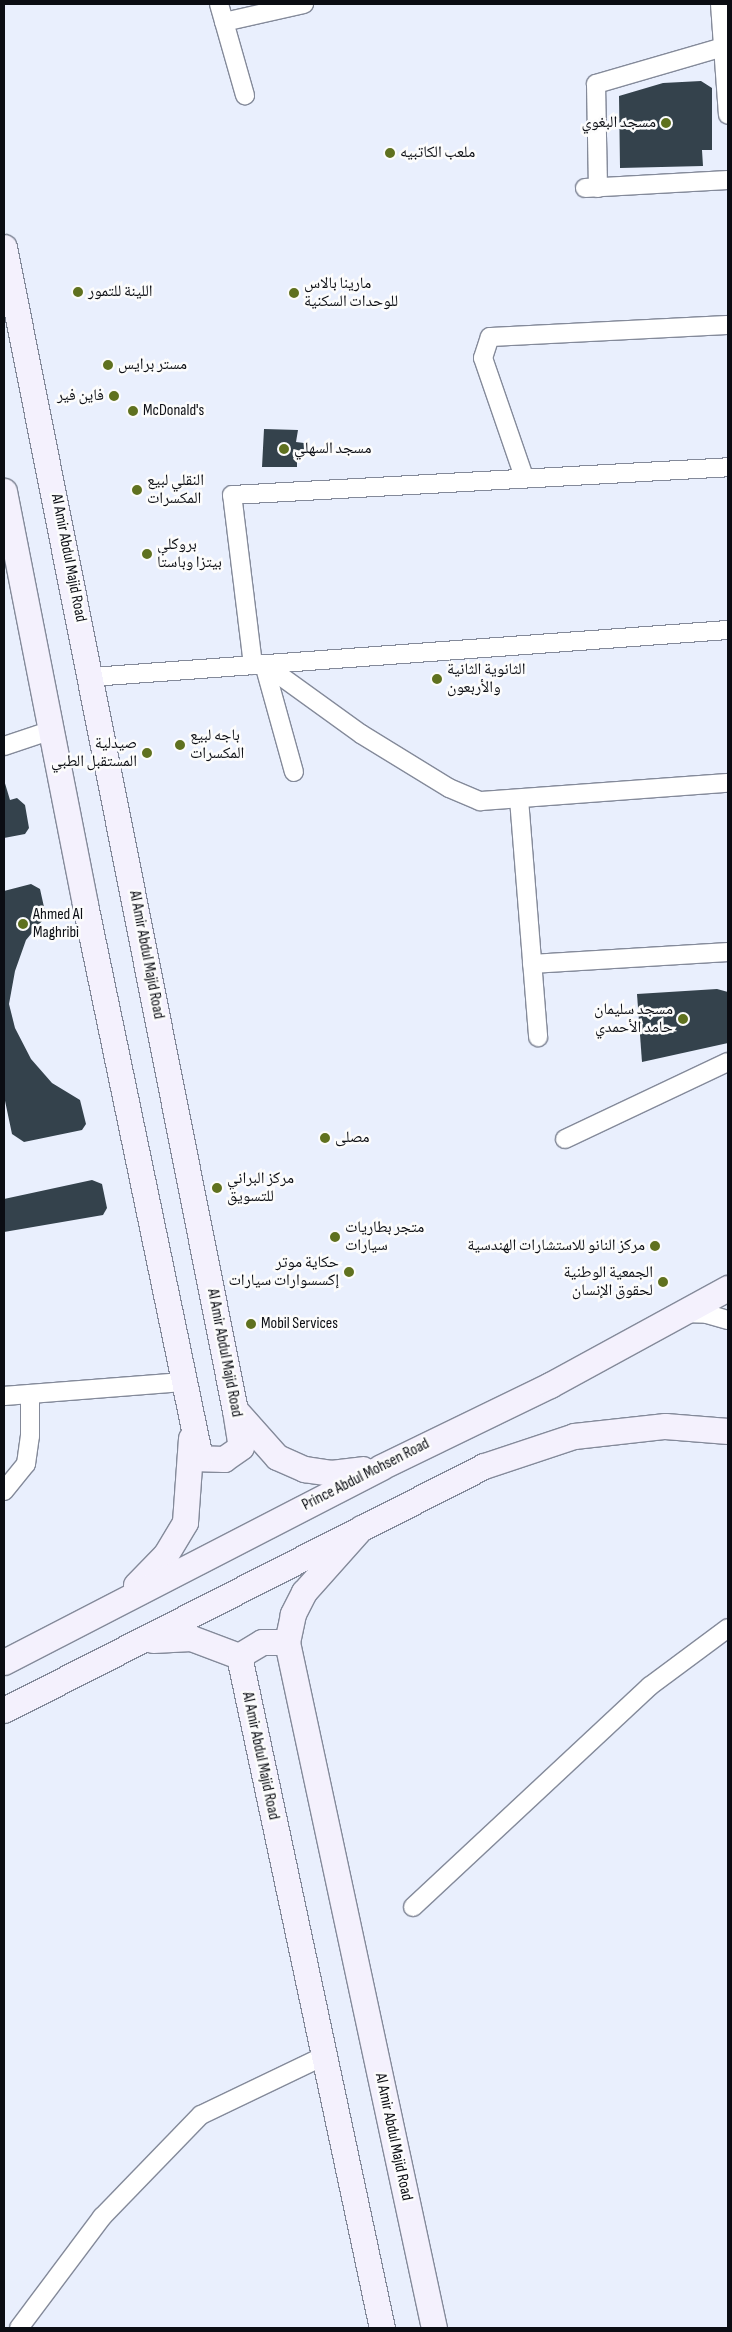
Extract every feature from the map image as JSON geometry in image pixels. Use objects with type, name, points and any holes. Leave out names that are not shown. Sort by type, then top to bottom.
[{"type":"main road","name":"Al Amir Abdul Majid Road","points":[[4,247],[10,306],[92,677],[235,1410],[241,1446],[224,1459],[200,1458],[183,1382],[52,730],[10,552],[4,490]]},
{"type":"main road","name":"Prince Abdul Mohsen Road","points":[[4,1662],[120,1600],[381,1466],[550,1385],[728,1288]]},
{"type":"main road","points":[[235,1410],[277,1457],[304,1469],[331,1473],[381,1466]]},
{"type":"main road","points":[[120,1600],[166,1554],[185,1522],[191,1470],[191,1418]]},
{"type":"main road","points":[[4,1710],[484,1466],[574,1436],[664,1426],[728,1431]]},
{"type":"main road","points":[[143,1641],[191,1638],[239,1656],[262,1642],[288,1642],[293,1614],[304,1592],[361,1528]]},
{"type":"main road","name":"Al Amir Abdul Majid Road","points":[[288,1642],[434,2328]]},
{"type":"main road","name":"Al Amir Abdul Majid Road","points":[[239,1656],[322,2057],[382,2328]]},
{"type":"street","points":[[219,4],[245,95]]},
{"type":"street","points":[[224,22],[304,4]]},
{"type":"street","points":[[720,4],[728,115]]},
{"type":"street","points":[[723,48],[596,84],[592,188],[728,180]]},
{"type":"street","points":[[524,476],[483,358],[490,337],[728,326]]},
{"type":"street","points":[[294,772],[258,665],[232,495],[524,476],[728,467]]},
{"type":"street","points":[[92,677],[728,630]]},
{"type":"street","points":[[258,665],[360,734],[449,788],[480,802],[728,783]]},
{"type":"street","points":[[4,746],[52,730]]},
{"type":"street","points":[[519,799],[538,1037]]},
{"type":"street","points":[[532,964],[728,952]]},
{"type":"street","points":[[565,1139],[728,1062]]},
{"type":"street","points":[[679,1313],[707,1314],[728,1320]]},
{"type":"street","points":[[4,1396],[183,1382]]},
{"type":"street","points":[[4,1491],[26,1464],[30,1436],[30,1394]]},
{"type":"street","points":[[413,1907],[650,1686],[728,1628]]},
{"type":"street","points":[[19,2328],[102,2217],[201,2115],[322,2057]]},
{"type":"building","name":"مسجد البغوي","points":[[701,81],[712,88],[712,150],[702,150],[703,166],[620,168],[619,96],[663,83]]},
{"type":"building","name":"مسجد السهلي","points":[[264,429],[298,430],[296,442],[304,443],[304,454],[297,454],[297,467],[262,467]]},
{"type":"building","points":[[4,780],[10,800],[17,798],[25,805],[29,828],[25,834],[4,838]]},
{"type":"building","points":[[31,884],[40,889],[46,916],[26,940],[15,971],[9,1004],[15,1028],[31,1059],[52,1083],[80,1100],[86,1124],[82,1130],[24,1142],[12,1134],[4,1096],[4,891]]},
{"type":"building","name":"مسجد سليمان حامد الأحمدي","points":[[717,989],[728,992],[728,1043],[642,1062],[637,994]]},
{"type":"building","points":[[92,1180],[102,1184],[107,1208],[103,1215],[4,1232],[4,1199]]},
{"type":"place","name":"مسجد البغوي","points":[[666,123]]},
{"type":"place","name":"ملعب الكاتبيه","points":[[390,153]]},
{"type":"place","name":"اللينة للتمور","points":[[78,292]]},
{"type":"place","name":"مارينا بالاس للوحدات السكنية","points":[[294,293]]},
{"type":"place","name":"مستر برايس","points":[[108,365]]},
{"type":"place","name":"فاين فير","points":[[114,396]]},
{"type":"place","name":"McDonald's","points":[[133,411]]},
{"type":"place","name":"مسجد السهلي","points":[[284,449]]},
{"type":"place","name":"النقلي لبيع المكسرات","points":[[137,490]]},
{"type":"place","name":"بروكلي بيتزا وباستا","points":[[147,554]]},
{"type":"place","name":"الثانوية الثانية والأربعون","points":[[437,679]]},
{"type":"place","name":"باجه لبيع المكسرات","points":[[180,745]]},
{"type":"place","name":"صيدلية المستقبل الطبي","points":[[147,753]]},
{"type":"place","name":"Ahmed Al Maghribi","points":[[23,924]]},
{"type":"place","name":"مسجد سليمان حامد الأحمدي","points":[[683,1019]]},
{"type":"place","name":"مصلى","points":[[325,1138]]},
{"type":"place","name":"مركز البراني للتسويق","points":[[217,1188]]},
{"type":"place","name":"متجر بطاريات سيارات","points":[[335,1237]]},
{"type":"place","name":"مركز النانو للاستشارات الهندسية","points":[[655,1246]]},
{"type":"place","name":"حكاية موتر إكسسوارات سيارات","points":[[349,1272]]},
{"type":"place","name":"الجمعية الوطنية لحقوق الإنسان","points":[[663,1282]]},
{"type":"place","name":"Mobil Services","points":[[251,1324]]}]
